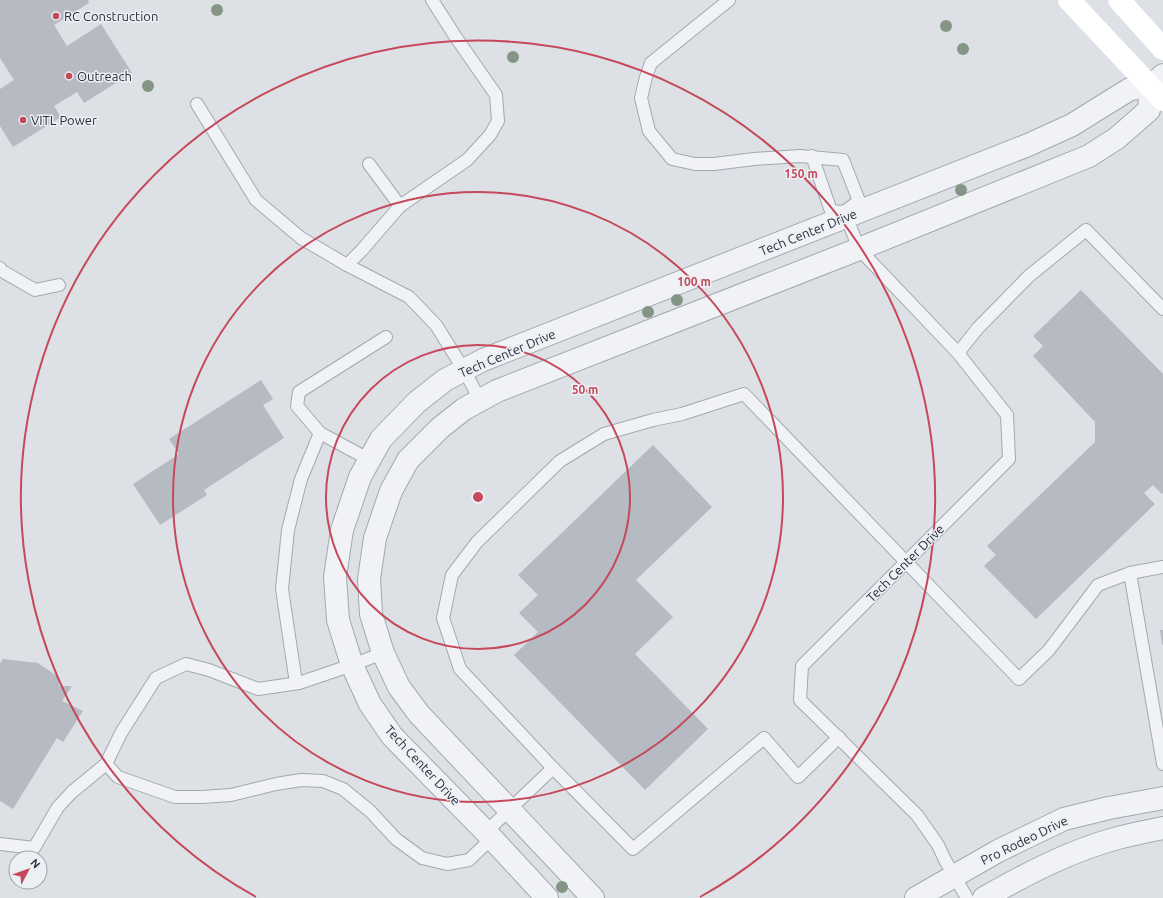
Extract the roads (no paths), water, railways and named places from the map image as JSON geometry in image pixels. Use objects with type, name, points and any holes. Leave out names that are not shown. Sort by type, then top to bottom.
[{"type":"main road","points":[[1069,0],[1159,87]]},
{"type":"main road","points":[[1119,0],[1163,49]]},
{"type":"street","name":"Tech Center Drive","points":[[547,898],[392,736],[370,704],[352,665],[338,620],[335,577],[342,530],[360,477],[381,439],[417,402],[445,380],[482,360],[845,214],[1028,145],[1072,125],[1130,89],[1159,87]]},
{"type":"street","points":[[593,898],[419,714],[399,687],[383,653],[371,614],[369,579],[374,538],[391,491],[408,460],[435,433],[464,408],[497,391],[859,249],[1089,156],[1117,138],[1149,110],[1159,87]]},
{"type":"street","name":"Pro Rodeo Drive","points":[[916,898],[998,851],[1064,819],[1109,808],[1163,798]]},
{"type":"street","points":[[984,898],[1008,884],[1068,856],[1117,838],[1163,828]]},
{"type":"lane","points":[[347,265],[400,206],[467,160],[490,135],[498,121],[496,95],[454,36],[432,0]]},
{"type":"lane","points":[[729,0],[651,63],[641,98],[649,131],[672,159],[695,164],[714,164],[754,159],[812,156],[843,160],[859,201],[845,214]]},
{"type":"lane","points":[[197,104],[256,200],[301,238],[347,265],[409,297],[436,325],[464,370],[480,400]]},
{"type":"lane","points":[[812,156],[831,211],[845,214]]},
{"type":"lane","points":[[369,164],[400,206]]},
{"type":"lane","points":[[845,214],[859,249]]},
{"type":"lane","points":[[958,353],[978,328],[1029,276],[1086,230],[1163,309]]},
{"type":"lane","name":"Tech Center Drive","points":[[859,249],[958,353],[1007,415],[1010,459],[802,666],[800,700],[917,815],[938,844],[945,860],[967,898]]},
{"type":"lane","points":[[0,268],[2,271],[35,290],[59,285]]},
{"type":"lane","points":[[370,460],[320,433],[297,406],[299,392],[386,337]]},
{"type":"lane","points":[[839,738],[798,777],[764,738],[633,849],[553,768],[460,669],[442,618],[452,575],[477,542],[560,461],[604,434],[653,420],[682,414],[744,394],[1019,678],[1049,650],[1098,585],[1130,573],[1163,567]]},
{"type":"lane","points":[[296,683],[282,589],[288,530],[300,479],[320,433]]},
{"type":"lane","points":[[1130,573],[1160,730],[1163,764]]},
{"type":"lane","points":[[0,844],[34,848],[58,807],[72,792],[106,764],[121,733],[156,678],[186,664],[209,670],[258,689],[296,683],[352,665],[383,653]]},
{"type":"lane","points":[[106,764],[118,777],[175,797],[231,795],[276,784],[301,780],[323,781],[342,789],[370,811],[396,839],[422,858],[447,864],[469,860],[509,810],[553,768]]},
{"type":"place","name":"RC Construction","points":[[56,16]]},
{"type":"place","name":"Outreach","points":[[69,76]]},
{"type":"place","name":"VITL Power","points":[[23,120]]}]
